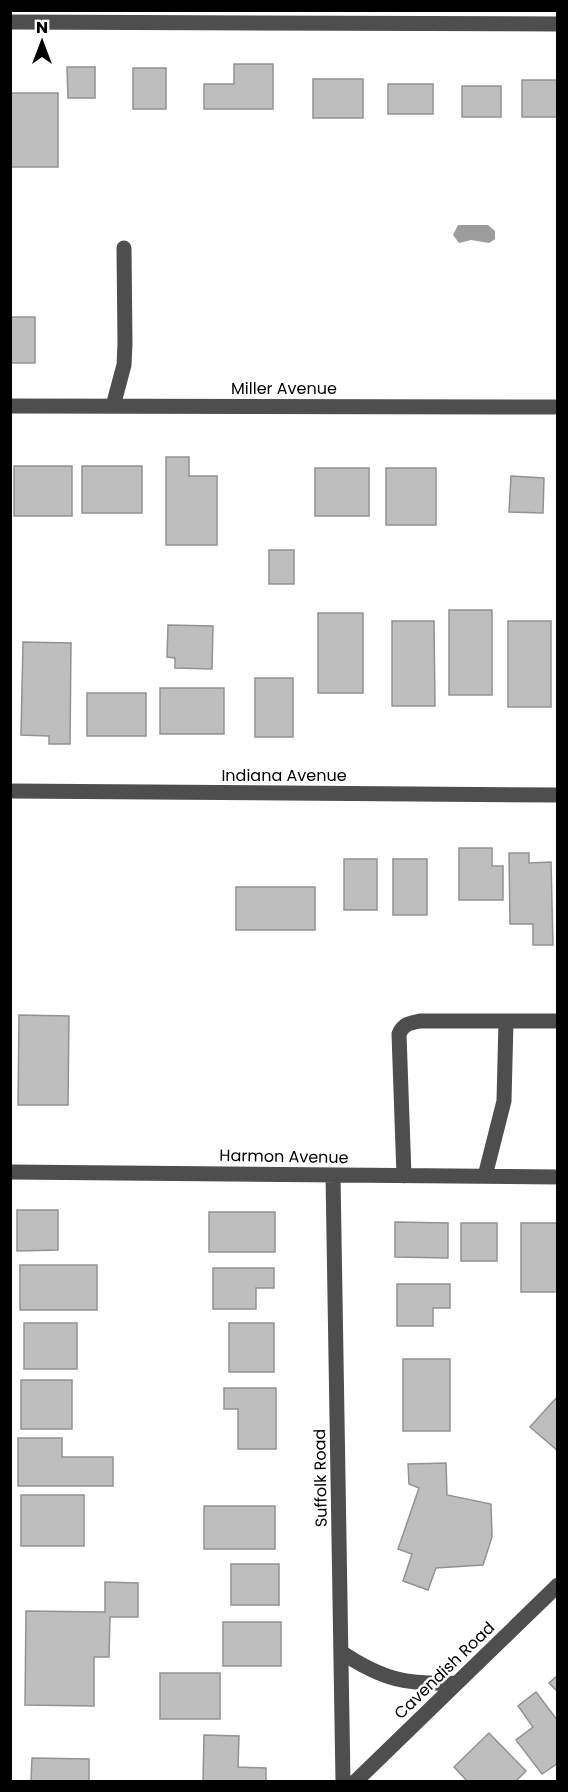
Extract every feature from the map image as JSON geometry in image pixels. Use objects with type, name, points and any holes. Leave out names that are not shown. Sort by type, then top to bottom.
[{"type":"street","points":[[10,22],[558,24]]},
{"type":"street","points":[[113,406],[124,365],[124,248]]},
{"type":"street","name":"Miller Avenue","points":[[10,406],[558,407]]},
{"type":"street","name":"Indiana Avenue","points":[[10,791],[558,795]]},
{"type":"street","points":[[404,1176],[399,1034],[402,1028],[409,1023],[420,1021],[558,1021]]},
{"type":"street","points":[[485,1176],[504,1101],[506,1021]]},
{"type":"street","name":"Harmon Avenue","points":[[10,1172],[558,1177]]},
{"type":"street","name":"Suffolk Road","points":[[333,1175],[343,1782]]},
{"type":"street","name":"Cavendish Road","points":[[355,1782],[558,1585]]},
{"type":"street","points":[[341,1652],[371,1672],[393,1679],[424,1684],[457,1683]]},
{"type":"shaded area","points":[[458,225],[488,225],[495,231],[495,239],[489,243],[471,240],[459,243],[453,235]]},
{"type":"building","points":[[234,64],[273,64],[273,109],[204,109],[204,84],[234,84]]},
{"type":"building","points":[[67,67],[95,67],[95,98],[68,98]]},
{"type":"building","points":[[133,68],[166,68],[166,109],[133,109]]},
{"type":"building","points":[[313,79],[363,79],[363,118],[313,118]]},
{"type":"building","points":[[522,80],[558,80],[558,117],[522,117]]},
{"type":"building","points":[[388,84],[433,84],[433,114],[388,114]]},
{"type":"building","points":[[462,86],[501,86],[501,117],[462,117]]},
{"type":"building","points":[[10,93],[58,93],[58,167],[10,167]]},
{"type":"building","points":[[10,317],[35,317],[35,363],[10,363]]},
{"type":"building","points":[[166,457],[189,457],[189,476],[217,476],[217,545],[166,545]]},
{"type":"building","points":[[14,466],[72,466],[72,516],[14,516]]},
{"type":"building","points":[[82,466],[142,466],[142,513],[82,513]]},
{"type":"building","points":[[315,468],[369,468],[369,516],[315,516]]},
{"type":"building","points":[[386,468],[436,468],[436,525],[386,525]]},
{"type":"building","points":[[511,476],[544,478],[543,513],[509,512]]},
{"type":"building","points":[[269,550],[294,550],[294,584],[269,584]]},
{"type":"building","points":[[449,610],[492,610],[492,695],[449,695]]},
{"type":"building","points":[[318,613],[363,613],[363,693],[318,693]]},
{"type":"building","points":[[392,621],[434,621],[435,706],[392,706]]},
{"type":"building","points":[[508,621],[551,621],[551,707],[508,707]]},
{"type":"building","points":[[168,625],[213,626],[212,669],[175,668],[175,658],[167,657]]},
{"type":"building","points":[[23,642],[71,643],[70,744],[49,744],[49,736],[21,735]]},
{"type":"building","points":[[255,678],[293,678],[293,737],[255,737]]},
{"type":"building","points":[[160,688],[224,688],[224,734],[160,734]]},
{"type":"building","points":[[87,693],[146,693],[146,736],[87,736]]},
{"type":"building","points":[[459,848],[492,848],[492,866],[503,866],[503,900],[459,900]]},
{"type":"building","points":[[509,853],[529,853],[529,863],[551,862],[553,945],[533,945],[533,924],[510,924]]},
{"type":"building","points":[[344,859],[377,859],[377,910],[344,910]]},
{"type":"building","points":[[393,859],[427,859],[427,915],[393,915]]},
{"type":"building","points":[[236,887],[315,887],[315,930],[236,930]]},
{"type":"building","points":[[19,1015],[69,1016],[68,1105],[18,1105]]},
{"type":"building","points":[[17,1210],[58,1210],[58,1250],[17,1251]]},
{"type":"building","points":[[209,1212],[275,1212],[275,1252],[209,1252]]},
{"type":"building","points":[[395,1222],[448,1223],[448,1258],[395,1257]]},
{"type":"building","points":[[461,1223],[497,1223],[497,1261],[461,1261]]},
{"type":"building","points":[[521,1223],[558,1223],[558,1292],[521,1292]]},
{"type":"building","points":[[20,1265],[97,1265],[97,1310],[20,1310]]},
{"type":"building","points":[[213,1268],[274,1268],[274,1288],[256,1288],[256,1309],[213,1309]]},
{"type":"building","points":[[397,1284],[450,1284],[450,1308],[433,1308],[433,1326],[397,1326]]},
{"type":"building","points":[[24,1323],[77,1323],[77,1369],[24,1369]]},
{"type":"building","points":[[229,1323],[274,1323],[274,1372],[229,1372]]},
{"type":"building","points":[[403,1359],[450,1359],[450,1431],[403,1431]]},
{"type":"building","points":[[21,1380],[72,1380],[72,1429],[21,1429]]},
{"type":"building","points":[[224,1388],[276,1388],[276,1449],[238,1449],[238,1409],[224,1409]]},
{"type":"building","points":[[558,1396],[558,1451],[530,1427]]},
{"type":"building","points":[[18,1438],[62,1438],[62,1457],[113,1457],[113,1486],[18,1486]]},
{"type":"building","points":[[446,1463],[447,1495],[491,1504],[492,1537],[483,1565],[436,1568],[428,1590],[403,1581],[412,1554],[398,1549],[419,1488],[409,1484],[408,1464]]},
{"type":"building","points":[[21,1495],[84,1495],[84,1546],[21,1546]]},
{"type":"building","points":[[204,1506],[275,1506],[275,1549],[204,1549]]},
{"type":"building","points":[[231,1564],[279,1564],[279,1605],[231,1605]]},
{"type":"building","points":[[105,1582],[138,1583],[138,1617],[110,1617],[109,1657],[94,1657],[94,1706],[25,1705],[26,1611],[105,1612]]},
{"type":"building","points":[[223,1622],[281,1622],[281,1666],[223,1666]]},
{"type":"building","points":[[160,1673],[220,1673],[220,1719],[160,1719]]},
{"type":"building","points":[[558,1675],[558,1692],[549,1683]]},
{"type":"building","points":[[536,1692],[558,1721],[558,1763],[542,1774],[516,1740],[533,1727],[518,1706]]},
{"type":"building","points":[[489,1733],[526,1771],[515,1782],[468,1782],[454,1767]]},
{"type":"building","points":[[204,1735],[239,1736],[238,1767],[266,1768],[266,1782],[203,1781]]},
{"type":"building","points":[[32,1758],[89,1759],[89,1782],[31,1782]]}]
